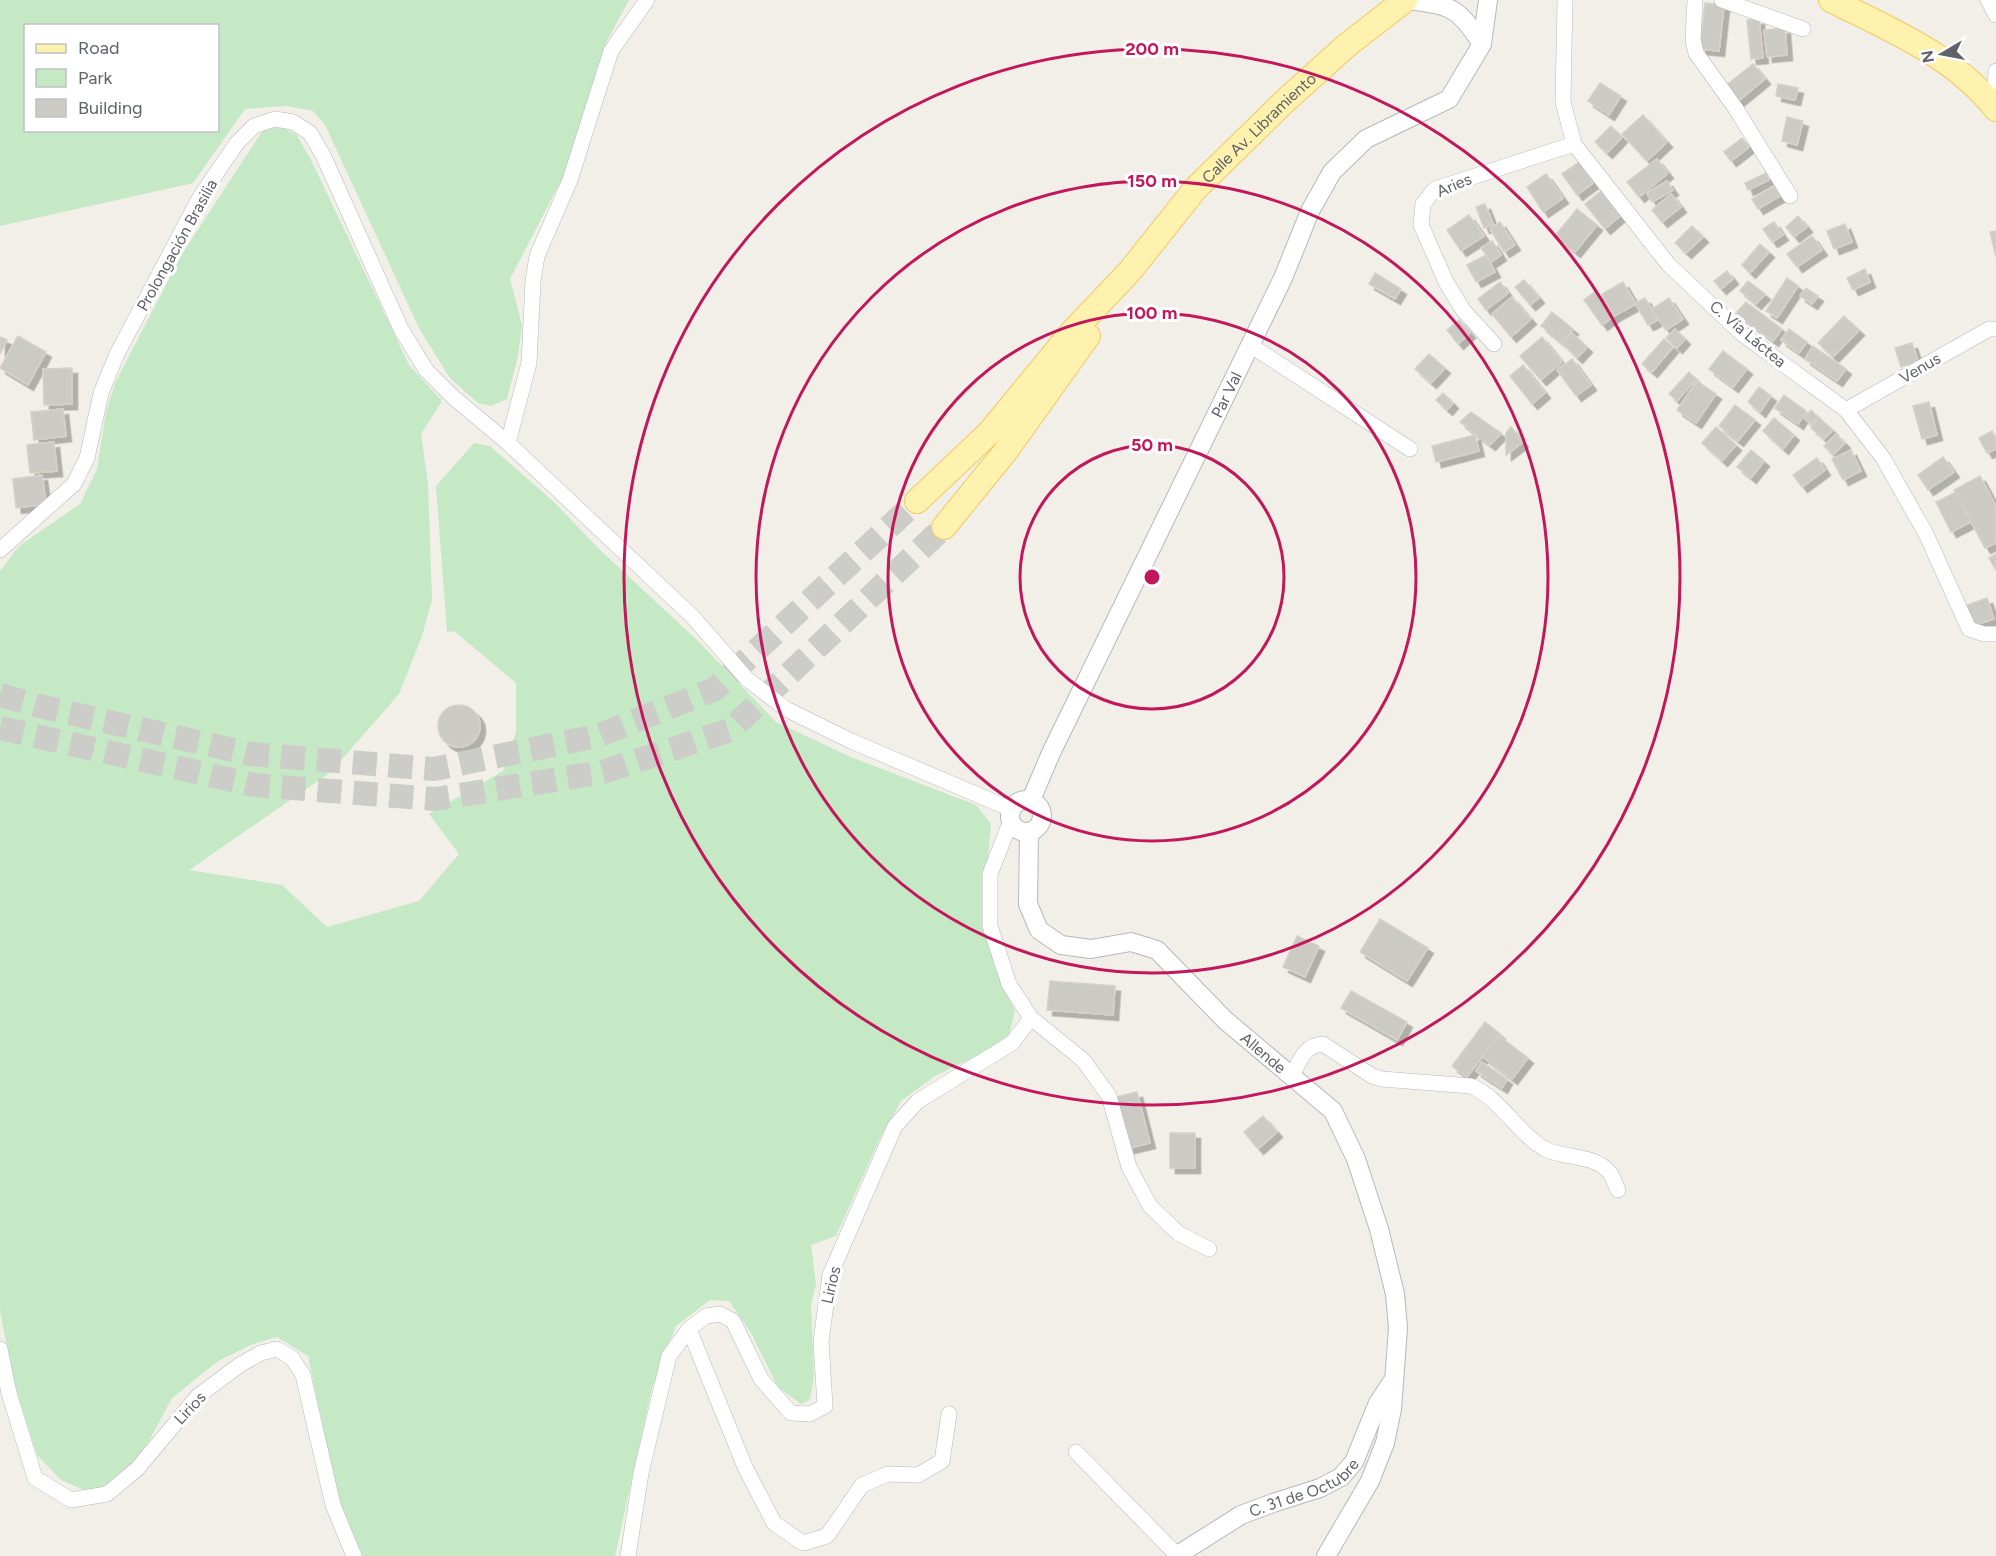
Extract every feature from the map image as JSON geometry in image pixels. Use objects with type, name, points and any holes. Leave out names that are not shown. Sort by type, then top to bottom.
[{"type":"main road","name":"Calle Av. Libramiento","points":[[917,501],[989,432],[1072,332],[1130,271],[1196,188],[1285,101],[1346,46],[1407,0]]},
{"type":"main road","points":[[1831,0],[1928,48],[1981,89],[1995,108]]},
{"type":"main road","name":"Calle Av. Libramiento","points":[[944,527],[1005,452],[1081,346],[1130,271]]},
{"type":"street","points":[[508,444],[529,363],[533,281],[537,256],[570,180],[611,51],[648,0]]},
{"type":"street","points":[[1407,0],[1449,7],[1464,18],[1482,44]]},
{"type":"street","name":"Par Val","points":[[1030,800],[1283,278],[1310,211],[1332,172],[1366,139],[1449,99],[1482,44],[1488,0]]},
{"type":"street","name":"C. Vía Láctea","points":[[1565,0],[1563,102],[1574,144],[1668,264],[1741,333],[1846,410],[1883,458],[1926,534],[1969,629],[1984,634],[1996,634]]},
{"type":"street","points":[[1695,0],[1693,40],[1696,53],[1736,109],[1790,196]]},
{"type":"street","points":[[1722,0],[1803,29]]},
{"type":"street","points":[[1988,0],[1996,15]]},
{"type":"street","points":[[1995,108],[1996,71]]},
{"type":"street","name":"Prolongación Brasilia","points":[[0,550],[74,484],[87,458],[101,393],[117,354],[200,197],[237,143],[254,126],[275,119],[292,122],[310,133],[336,183],[401,329],[426,370],[453,397],[508,444],[692,616],[747,679],[786,709],[1011,816]]},
{"type":"street","name":"Aries","points":[[1494,344],[1463,310],[1446,282],[1421,225],[1423,204],[1435,189],[1574,144]]},
{"type":"street","name":"Venus","points":[[1846,410],[1989,329],[1996,329]]},
{"type":"street","points":[[1250,345],[1410,449]]},
{"type":"street","points":[[1011,816],[1015,829],[1029,833],[1036,830],[1042,817],[1037,804],[1030,800],[1016,803],[1011,816],[990,874],[990,926],[1009,984],[1031,1018],[1083,1060],[1109,1096],[1129,1167],[1150,1206],[1178,1233],[1209,1249]]},
{"type":"street","name":"Allende","points":[[1029,833],[1028,904],[1039,930],[1060,945],[1091,949],[1131,942],[1157,950],[1225,1020],[1334,1111],[1359,1169],[1395,1294],[1398,1328],[1392,1383],[1392,1408],[1385,1443],[1370,1481],[1326,1556]]},
{"type":"street","name":"Lirios","points":[[628,1556],[641,1473],[669,1356],[689,1329],[706,1316],[720,1314],[733,1321],[761,1379],[791,1413],[810,1414],[825,1406],[821,1341],[830,1275],[895,1126],[918,1101],[1012,1043],[1031,1018]]},
{"type":"street","points":[[1292,1076],[1310,1047],[1323,1044],[1372,1076],[1382,1079],[1471,1086],[1483,1091],[1534,1142],[1548,1151],[1600,1165],[1610,1172],[1618,1190]]},
{"type":"street","points":[[689,1329],[746,1467],[774,1523],[802,1543],[827,1536],[862,1485],[888,1474],[918,1475],[942,1461],[949,1414]]},
{"type":"street","name":"Lirios","points":[[0,1349],[9,1393],[35,1478],[71,1500],[107,1494],[137,1468],[198,1396],[241,1364],[261,1353],[277,1349],[292,1358],[303,1375],[333,1505],[354,1556]]},
{"type":"street","name":"C. 31 de Octubre","points":[[1176,1556],[1241,1515],[1320,1488],[1341,1477],[1354,1462],[1378,1403],[1392,1383]]},
{"type":"street","points":[[1076,1452],[1176,1556]]},
{"type":"green space","points":[[0,0],[629,0],[606,43],[569,165],[510,279],[522,325],[518,356],[507,399],[491,406],[478,403],[450,378],[420,330],[325,125],[313,111],[286,106],[245,109],[193,183],[0,226]]},
{"type":"green space","points":[[281,127],[296,134],[310,158],[409,365],[442,401],[421,434],[428,484],[432,600],[422,636],[399,694],[331,772],[189,870],[282,885],[327,927],[419,901],[459,854],[429,814],[503,771],[516,732],[516,683],[454,631],[447,632],[436,486],[474,443],[490,446],[554,502],[598,548],[697,640],[776,722],[851,757],[976,805],[991,824],[984,904],[994,966],[1015,1011],[1009,1035],[982,1053],[935,1076],[901,1101],[879,1140],[836,1236],[811,1245],[816,1284],[811,1305],[814,1376],[810,1400],[801,1404],[778,1387],[751,1333],[729,1301],[710,1300],[676,1326],[652,1388],[615,1556],[362,1556],[339,1504],[308,1356],[277,1337],[253,1344],[218,1361],[172,1398],[149,1441],[124,1474],[91,1493],[61,1480],[37,1455],[13,1379],[0,1310],[0,571],[19,546],[80,504],[97,469],[106,412],[115,383],[182,254],[263,130]]},
{"type":"building","points":[[1705,3],[1724,5],[1719,51],[1700,49]]},
{"type":"building","points":[[1759,19],[1763,58],[1751,59],[1747,20]]},
{"type":"building","points":[[1785,28],[1787,55],[1767,57],[1764,30]]},
{"type":"building","points":[[1753,64],[1765,79],[1737,102],[1724,87]]},
{"type":"building","points":[[1600,83],[1621,96],[1609,115],[1588,101]]},
{"type":"building","points":[[1778,84],[1798,88],[1795,100],[1776,96]]},
{"type":"building","points":[[1643,115],[1667,142],[1647,161],[1622,134]]},
{"type":"building","points":[[1787,117],[1803,121],[1797,145],[1782,141]]},
{"type":"building","points":[[1611,126],[1622,137],[1607,153],[1595,142]]},
{"type":"building","points":[[1742,138],[1749,147],[1731,161],[1724,152]]},
{"type":"building","points":[[1657,159],[1668,173],[1639,197],[1627,182]]},
{"type":"building","points":[[1579,162],[1593,183],[1577,195],[1562,174]]},
{"type":"building","points":[[1766,173],[1769,180],[1748,190],[1745,183]]},
{"type":"building","points":[[1546,174],[1563,198],[1543,212],[1527,187]]},
{"type":"building","points":[[1667,181],[1673,190],[1652,202],[1647,193]]},
{"type":"building","points":[[1774,186],[1780,196],[1758,209],[1752,199]]},
{"type":"building","points":[[1601,191],[1621,215],[1605,229],[1585,204]]},
{"type":"building","points":[[1671,194],[1681,207],[1662,222],[1652,210]]},
{"type":"building","points":[[1485,204],[1493,224],[1484,228],[1476,207]]},
{"type":"building","points":[[1577,209],[1597,225],[1575,252],[1555,236]]},
{"type":"building","points":[[1469,215],[1484,236],[1461,251],[1447,230]]},
{"type":"building","points":[[1798,216],[1807,227],[1794,237],[1786,227]]},
{"type":"building","points":[[1500,222],[1515,245],[1504,252],[1490,229]]},
{"type":"building","points":[[1774,222],[1783,235],[1772,242],[1763,229]]},
{"type":"building","points":[[1845,224],[1852,242],[1834,249],[1827,231]]},
{"type":"building","points":[[1692,226],[1703,237],[1686,253],[1675,243]]},
{"type":"building","points":[[1996,231],[1996,257],[1990,232]]},
{"type":"building","points":[[1812,236],[1822,250],[1797,267],[1787,254]]},
{"type":"building","points":[[1492,241],[1501,255],[1491,262],[1481,248]]},
{"type":"building","points":[[1760,244],[1769,252],[1750,273],[1742,265]]},
{"type":"building","points":[[1486,255],[1495,272],[1476,282],[1467,265]]},
{"type":"building","points":[[1865,269],[1870,282],[1853,290],[1847,278]]},
{"type":"building","points":[[1727,271],[1733,279],[1721,289],[1714,281]]},
{"type":"building","points":[[1375,273],[1401,289],[1395,299],[1369,284]]},
{"type":"building","points":[[1787,278],[1798,286],[1777,318],[1766,311]]},
{"type":"building","points":[[1524,280],[1539,298],[1530,305],[1515,287]]},
{"type":"building","points":[[1748,281],[1765,294],[1756,304],[1740,291]]},
{"type":"building","points":[[1500,282],[1508,293],[1486,310],[1478,299]]},
{"type":"building","points":[[1623,282],[1636,304],[1614,316],[1602,294]]},
{"type":"building","points":[[1806,288],[1818,296],[1812,304],[1800,296]]},
{"type":"building","points":[[1596,291],[1614,316],[1602,325],[1584,300]]},
{"type":"building","points":[[1512,297],[1531,319],[1511,337],[1492,314]]},
{"type":"building","points":[[1645,298],[1658,320],[1648,325],[1635,303]]},
{"type":"building","points":[[1669,298],[1683,319],[1666,330],[1652,309]]},
{"type":"building","points":[[1746,302],[1782,329],[1773,341],[1736,313]]},
{"type":"building","points":[[1552,312],[1573,329],[1562,343],[1541,326]]},
{"type":"building","points":[[1844,316],[1859,330],[1833,357],[1818,343]]},
{"type":"building","points":[[1459,320],[1470,333],[1458,344],[1447,330]]},
{"type":"building","points":[[1675,329],[1685,339],[1677,348],[1666,338]]},
{"type":"building","points":[[1789,329],[1807,342],[1799,353],[1781,340]]},
{"type":"building","points":[[1572,333],[1587,347],[1577,358],[1562,343]]},
{"type":"building","points":[[18,336],[46,352],[28,385],[0,368]]},
{"type":"building","points":[[0,337],[7,340],[0,354]]},
{"type":"building","points":[[1542,337],[1562,362],[1541,380],[1520,356]]},
{"type":"building","points":[[1664,339],[1673,347],[1652,372],[1642,364]]},
{"type":"building","points":[[1912,343],[1918,361],[1901,367],[1895,348]]},
{"type":"building","points":[[1813,346],[1846,369],[1837,381],[1805,359]]},
{"type":"building","points":[[1723,351],[1747,369],[1733,387],[1709,369]]},
{"type":"building","points":[[1429,354],[1445,368],[1431,383],[1415,369]]},
{"type":"building","points":[[1572,359],[1591,385],[1576,396],[1557,370]]},
{"type":"building","points":[[1523,365],[1545,393],[1532,404],[1510,376]]},
{"type":"building","points":[[72,368],[72,404],[44,405],[43,369]]},
{"type":"building","points":[[1689,372],[1696,379],[1677,401],[1669,394]]},
{"type":"building","points":[[1697,381],[1716,394],[1696,423],[1677,410]]},
{"type":"building","points":[[1759,387],[1771,396],[1760,412],[1748,402]]},
{"type":"building","points":[[1443,393],[1453,403],[1447,410],[1436,400]]},
{"type":"building","points":[[1784,395],[1806,411],[1798,424],[1775,408]]},
{"type":"building","points":[[1929,402],[1937,435],[1922,439],[1913,406]]},
{"type":"building","points":[[1735,405],[1755,420],[1738,441],[1719,426]]},
{"type":"building","points":[[63,409],[66,436],[34,440],[31,412]]},
{"type":"building","points":[[1811,410],[1818,417],[1811,424],[1804,418]]},
{"type":"building","points":[[1471,412],[1501,433],[1490,445],[1460,422]]},
{"type":"building","points":[[1774,418],[1794,435],[1783,449],[1763,431]]},
{"type":"building","points":[[1819,418],[1833,430],[1824,439],[1811,428]]},
{"type":"building","points":[[1511,427],[1523,442],[1506,455],[1506,433]]},
{"type":"building","points":[[1716,427],[1736,445],[1722,461],[1702,443]]},
{"type":"building","points":[[1992,431],[1996,438],[1996,449],[1987,453],[1979,438]]},
{"type":"building","points":[[1836,434],[1845,443],[1833,455],[1824,446]]},
{"type":"building","points":[[1475,435],[1479,451],[1436,462],[1432,446]]},
{"type":"building","points":[[54,442],[57,471],[30,473],[27,445]]},
{"type":"building","points":[[1751,450],[1764,461],[1751,478],[1737,467]]},
{"type":"building","points":[[1851,450],[1861,471],[1843,480],[1832,459]]},
{"type":"building","points":[[1943,457],[1954,472],[1928,490],[1918,475]]},
{"type":"building","points":[[1817,458],[1825,470],[1802,487],[1793,475]]},
{"type":"building","points":[[42,475],[46,504],[16,508],[13,479]]},
{"type":"building","points":[[1980,476],[1996,506],[1996,543],[1985,548],[1954,490]]},
{"type":"building","points":[[1956,492],[1971,522],[1951,532],[1936,502]]},
{"type":"building","points":[[1996,554],[1996,570],[1989,558]]},
{"type":"building","points":[[1987,598],[1994,619],[1971,626],[1965,606]]},
{"type":"building","points":[[459,705],[467,706],[474,711],[479,718],[479,734],[474,741],[467,746],[459,747],[451,746],[444,741],[439,734],[438,726],[439,718],[444,711],[451,706]]},
{"type":"building","points":[[1380,919],[1428,948],[1407,981],[1360,952]]},
{"type":"building","points":[[1297,936],[1319,946],[1305,977],[1283,967]]},
{"type":"building","points":[[1050,981],[1115,986],[1113,1015],[1047,1010]]},
{"type":"building","points":[[1351,991],[1407,1022],[1397,1040],[1341,1008]]},
{"type":"building","points":[[1485,1022],[1500,1034],[1467,1077],[1452,1066]]},
{"type":"building","points":[[1498,1035],[1528,1058],[1512,1079],[1482,1056]]},
{"type":"building","points":[[1482,1062],[1507,1079],[1502,1088],[1476,1071]]},
{"type":"building","points":[[1137,1092],[1150,1143],[1129,1148],[1116,1097]]},
{"type":"building","points":[[1263,1116],[1277,1132],[1258,1149],[1244,1132]]},
{"type":"building","points":[[1170,1133],[1195,1133],[1195,1168],[1170,1168]]},
{"type":"tunnel","points":[[0,695],[251,754],[434,769],[597,736],[715,689],[917,501]]},
{"type":"tunnel","points":[[0,728],[254,785],[435,799],[603,772],[730,730],[944,527]]}]
